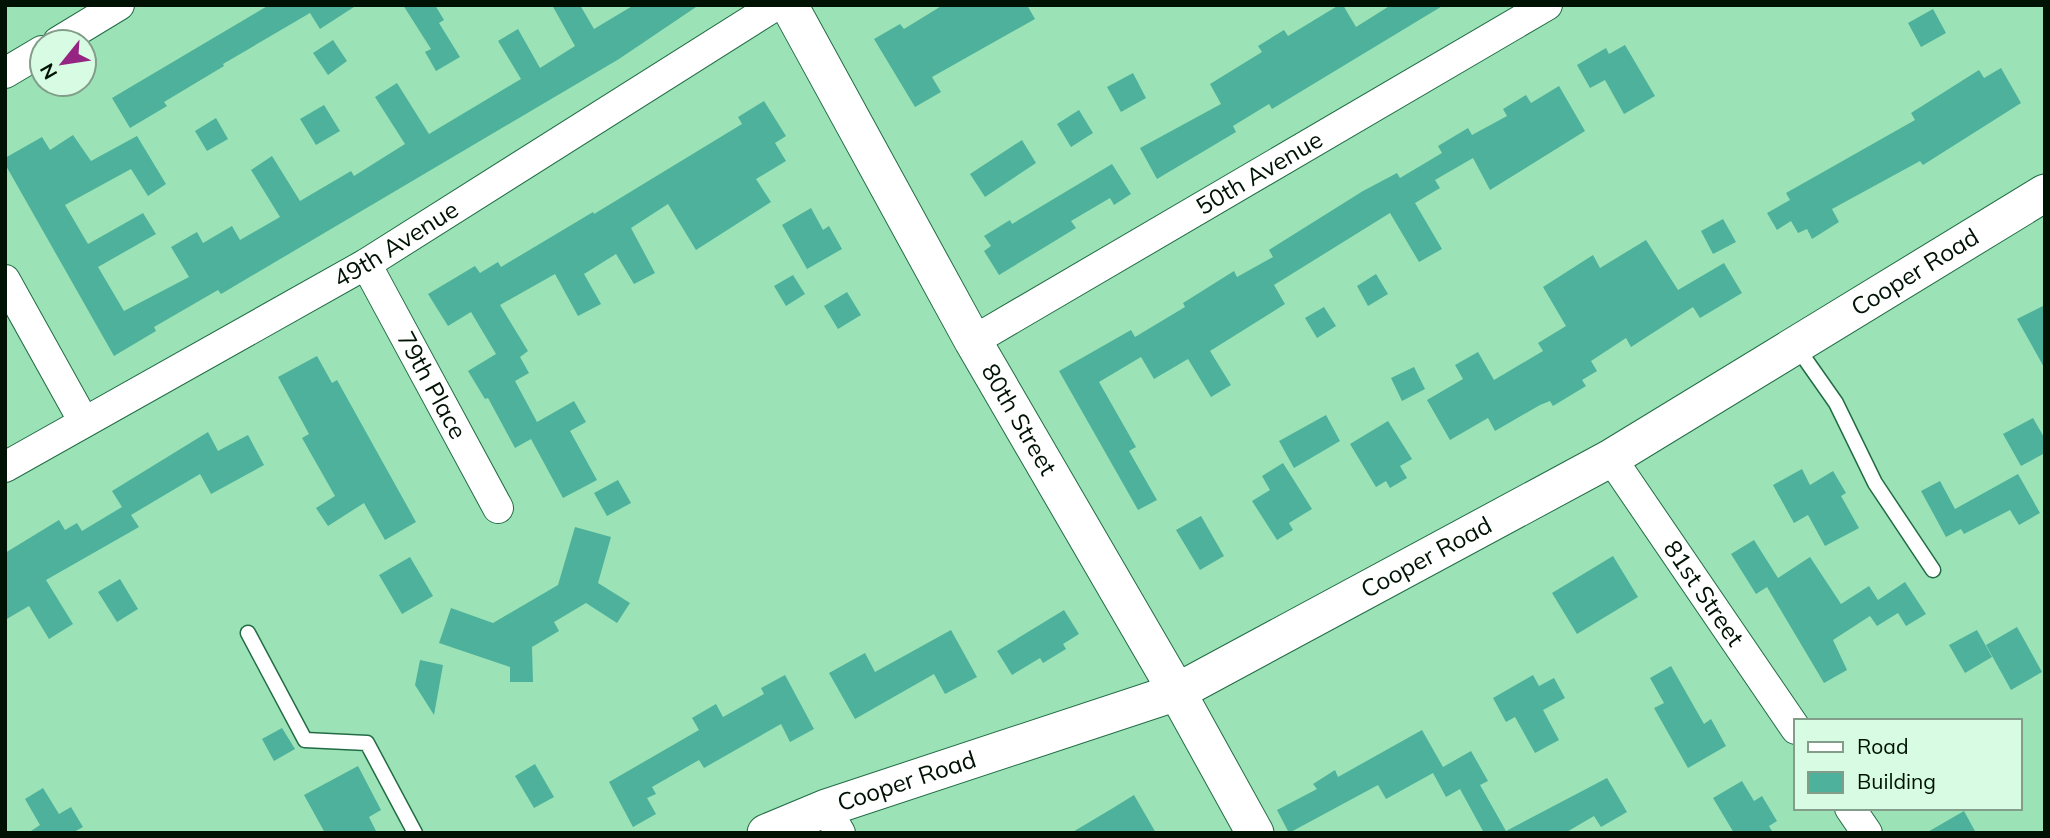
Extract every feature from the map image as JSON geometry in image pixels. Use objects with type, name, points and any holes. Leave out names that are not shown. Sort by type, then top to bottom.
[{"type":"street","points":[[81,28],[119,5]]},
{"type":"street","name":"49th Avenue","points":[[5,467],[366,264],[776,5]]},
{"type":"street","name":"80th Street","points":[[789,5],[973,341],[1177,692],[1255,833]]},
{"type":"street","name":"50th Avenue","points":[[973,341],[1547,5]]},
{"type":"street","points":[[5,73],[28,59]]},
{"type":"street","name":"Cooper Road","points":[[766,833],[833,820],[1177,692],[1611,457],[2045,193]]},
{"type":"street","name":"79th Place","points":[[366,264],[498,508]]},
{"type":"street","points":[[5,280],[84,422]]},
{"type":"street","name":"81st Street","points":[[1611,457],[1794,726]]},
{"type":"street","points":[[1851,810],[1867,833]]},
{"type":"lane","points":[[1795,345],[1836,403],[1875,483],[1933,570]]},
{"type":"lane","points":[[248,633],[305,740],[367,743],[415,833]]},
{"type":"building","points":[[269,5],[357,5],[320,29],[310,13],[223,64],[224,66],[164,102],[167,106],[130,128],[112,98]]},
{"type":"building","points":[[403,5],[435,5],[444,20],[439,23],[460,57],[436,71],[425,52],[431,49]]},
{"type":"building","points":[[552,5],[580,5],[594,29],[634,5],[699,5],[619,59],[221,294],[218,290],[154,327],[156,331],[114,356],[5,164],[5,158],[42,137],[50,150],[73,135],[91,161],[137,136],[166,184],[148,196],[131,169],[65,205],[88,244],[143,213],[156,234],[98,267],[124,311],[189,277],[171,247],[197,232],[203,243],[232,226],[240,240],[280,217],[251,170],[272,156],[300,201],[351,171],[354,176],[405,144],[375,97],[397,83],[429,134],[521,79],[498,41],[518,29],[540,68],[575,46]]},
{"type":"building","points":[[943,5],[1027,5],[1035,19],[932,77],[941,92],[915,107],[874,39],[900,24],[904,29]]},
{"type":"building","points":[[1343,5],[1356,27],[1391,5],[1444,5],[1272,109],[1269,104],[1233,126],[1236,132],[1157,179],[1140,148],[1221,104],[1210,84],[1262,52],[1258,46],[1284,30],[1288,36]]},
{"type":"building","points":[[1933,9],[1946,33],[1921,47],[1908,23]]},
{"type":"building","points":[[333,40],[347,61],[328,75],[313,53]]},
{"type":"building","points":[[1625,45],[1655,96],[1624,114],[1605,80],[1590,88],[1577,65],[1606,48],[1609,54]]},
{"type":"building","points":[[2001,68],[2021,103],[1923,165],[1920,161],[1832,209],[1839,222],[1812,239],[1807,229],[1798,233],[1791,221],[1777,230],[1767,213],[1790,200],[1786,193],[1915,120],[1911,113],[1979,70],[1984,78]]},
{"type":"building","points":[[1133,73],[1146,98],[1121,112],[1107,87]]},
{"type":"building","points":[[1559,86],[1585,131],[1490,190],[1473,158],[1435,180],[1440,188],[1415,203],[1442,249],[1419,262],[1390,213],[1274,285],[1285,304],[1210,351],[1231,385],[1211,397],[1188,359],[1154,379],[1141,357],[1099,382],[1136,447],[1129,451],[1157,500],[1138,510],[1059,371],[1131,330],[1135,337],[1185,307],[1183,303],[1234,271],[1237,277],[1273,257],[1269,250],[1363,191],[1397,173],[1400,178],[1442,153],[1438,146],[1468,128],[1472,135],[1507,116],[1503,109],[1526,95],[1531,103]]},
{"type":"building","points":[[764,101],[786,136],[775,143],[786,161],[756,179],[771,202],[696,250],[668,204],[631,228],[655,273],[634,284],[616,254],[584,274],[601,304],[578,316],[555,274],[500,305],[528,351],[520,357],[529,373],[515,381],[537,422],[574,401],[586,422],[570,431],[597,480],[563,498],[531,439],[515,448],[488,398],[485,399],[468,371],[496,354],[471,312],[448,326],[428,294],[475,266],[480,273],[498,262],[501,267],[593,212],[594,214],[742,124],[738,117]]},
{"type":"building","points":[[324,105],[340,131],[316,145],[300,119]]},
{"type":"building","points":[[1079,110],[1093,133],[1071,147],[1057,124]]},
{"type":"building","points":[[216,118],[228,139],[207,151],[195,131]]},
{"type":"building","points":[[1022,140],[1036,163],[985,197],[970,174]]},
{"type":"building","points":[[1112,164],[1131,194],[1114,205],[1110,198],[1071,221],[1076,228],[999,275],[984,251],[991,246],[984,236],[1010,220],[1012,224]]},
{"type":"building","points":[[811,208],[823,230],[829,226],[842,249],[807,269],[782,225]]},
{"type":"building","points":[[1723,219],[1736,242],[1713,254],[1701,231]]},
{"type":"building","points":[[1646,240],[1678,290],[1724,263],[1742,293],[1700,318],[1693,307],[1631,347],[1626,338],[1591,361],[1597,371],[1582,380],[1586,386],[1553,406],[1550,401],[1540,405],[1495,431],[1488,418],[1450,440],[1427,400],[1463,379],[1455,365],[1478,352],[1494,380],[1543,351],[1538,343],[1566,326],[1543,287],[1593,255],[1600,268]]},
{"type":"building","points":[[1376,274],[1388,294],[1368,306],[1357,286]]},
{"type":"building","points":[[793,275],[805,294],[786,306],[774,286]]},
{"type":"building","points":[[847,292],[861,315],[838,329],[824,306]]},
{"type":"building","points":[[2045,305],[2045,369],[2017,319]]},
{"type":"building","points":[[1324,307],[1336,326],[1317,338],[1305,318]]},
{"type":"building","points":[[317,356],[332,383],[337,380],[416,522],[385,540],[364,503],[328,526],[316,508],[335,496],[302,438],[309,434],[278,377]]},
{"type":"building","points":[[1414,367],[1425,389],[1402,401],[1391,378]]},
{"type":"building","points":[[1326,415],[1340,441],[1294,468],[1279,441]]},
{"type":"building","points":[[2033,418],[2045,439],[2045,453],[2021,466],[2003,434]]},
{"type":"building","points":[[1388,421],[1412,459],[1400,466],[1407,478],[1390,488],[1386,481],[1376,487],[1350,444]]},
{"type":"building","points":[[208,432],[218,451],[248,435],[264,465],[211,494],[200,474],[131,515],[139,527],[46,580],[73,624],[49,639],[29,606],[5,620],[5,553],[59,520],[65,530],[77,523],[82,531],[122,507],[112,491]]},
{"type":"building","points":[[1283,463],[1312,509],[1289,523],[1293,530],[1277,540],[1252,501],[1270,490],[1262,476]]},
{"type":"building","points":[[1802,469],[1810,485],[1833,471],[1846,493],[1841,496],[1859,528],[1825,546],[1808,515],[1794,523],[1773,485]]},
{"type":"building","points":[[2018,474],[2040,513],[2019,525],[2010,510],[1964,534],[1961,529],[1946,537],[1921,491],[1940,481],[1955,509]]},
{"type":"building","points":[[618,480],[631,503],[607,516],[594,493]]},
{"type":"building","points":[[1201,516],[1224,556],[1200,570],[1176,530]]},
{"type":"building","points":[[575,527],[611,537],[598,583],[630,603],[617,623],[586,603],[554,622],[559,631],[532,647],[533,682],[510,682],[510,667],[439,643],[451,608],[493,623],[558,585]]},
{"type":"building","points":[[1754,540],[1778,578],[1810,557],[1841,604],[1869,586],[1878,600],[1905,582],[1926,614],[1906,626],[1898,613],[1877,626],[1870,616],[1833,640],[1847,670],[1824,683],[1767,587],[1756,594],[1731,554]]},
{"type":"building","points":[[1613,556],[1638,597],[1577,634],[1552,593]]},
{"type":"building","points":[[410,557],[433,596],[402,614],[379,575]]},
{"type":"building","points":[[120,579],[138,609],[117,622],[98,592]]},
{"type":"building","points":[[1064,610],[1079,634],[1063,644],[1066,649],[1043,663],[1040,658],[1012,675],[997,651]]},
{"type":"building","points":[[2017,627],[2042,672],[2011,690],[1986,645]]},
{"type":"building","points":[[951,630],[977,677],[945,694],[934,674],[855,719],[829,673],[865,653],[875,672]]},
{"type":"building","points":[[1977,630],[1992,657],[1965,673],[1949,645]]},
{"type":"building","points":[[420,660],[443,665],[434,715],[415,685]]},
{"type":"building","points":[[1671,666],[1704,724],[1711,719],[1726,746],[1688,768],[1654,708],[1664,703],[1650,678]]},
{"type":"building","points":[[785,675],[814,729],[790,742],[781,724],[704,768],[699,760],[652,787],[656,794],[647,798],[656,814],[633,827],[609,782],[699,730],[692,718],[716,704],[723,717],[764,694],[761,688]]},
{"type":"building","points":[[1533,675],[1539,686],[1554,678],[1565,698],[1543,710],[1559,740],[1535,753],[1515,717],[1506,722],[1493,698]]},
{"type":"building","points":[[282,728],[295,749],[274,761],[262,739]]},
{"type":"building","points":[[1422,730],[1443,767],[1471,751],[1488,781],[1480,785],[1506,831],[1607,778],[1627,812],[1601,827],[1594,816],[1565,833],[1484,833],[1460,789],[1446,797],[1433,773],[1386,799],[1378,785],[1289,833],[1277,810],[1317,789],[1313,784],[1335,770],[1338,777]]},
{"type":"building","points":[[535,764],[554,797],[534,808],[515,776]]},
{"type":"building","points":[[358,766],[381,810],[369,817],[377,833],[325,833],[304,795]]},
{"type":"building","points":[[1742,781],[1754,801],[1762,796],[1777,821],[1769,826],[1773,833],[1734,833],[1713,798]]},
{"type":"building","points":[[43,788],[59,814],[71,807],[83,827],[72,833],[28,833],[40,825],[25,799]]},
{"type":"building","points":[[1134,795],[1156,833],[1071,833],[1113,808]]},
{"type":"building","points":[[1964,811],[1976,833],[1926,833]]}]
